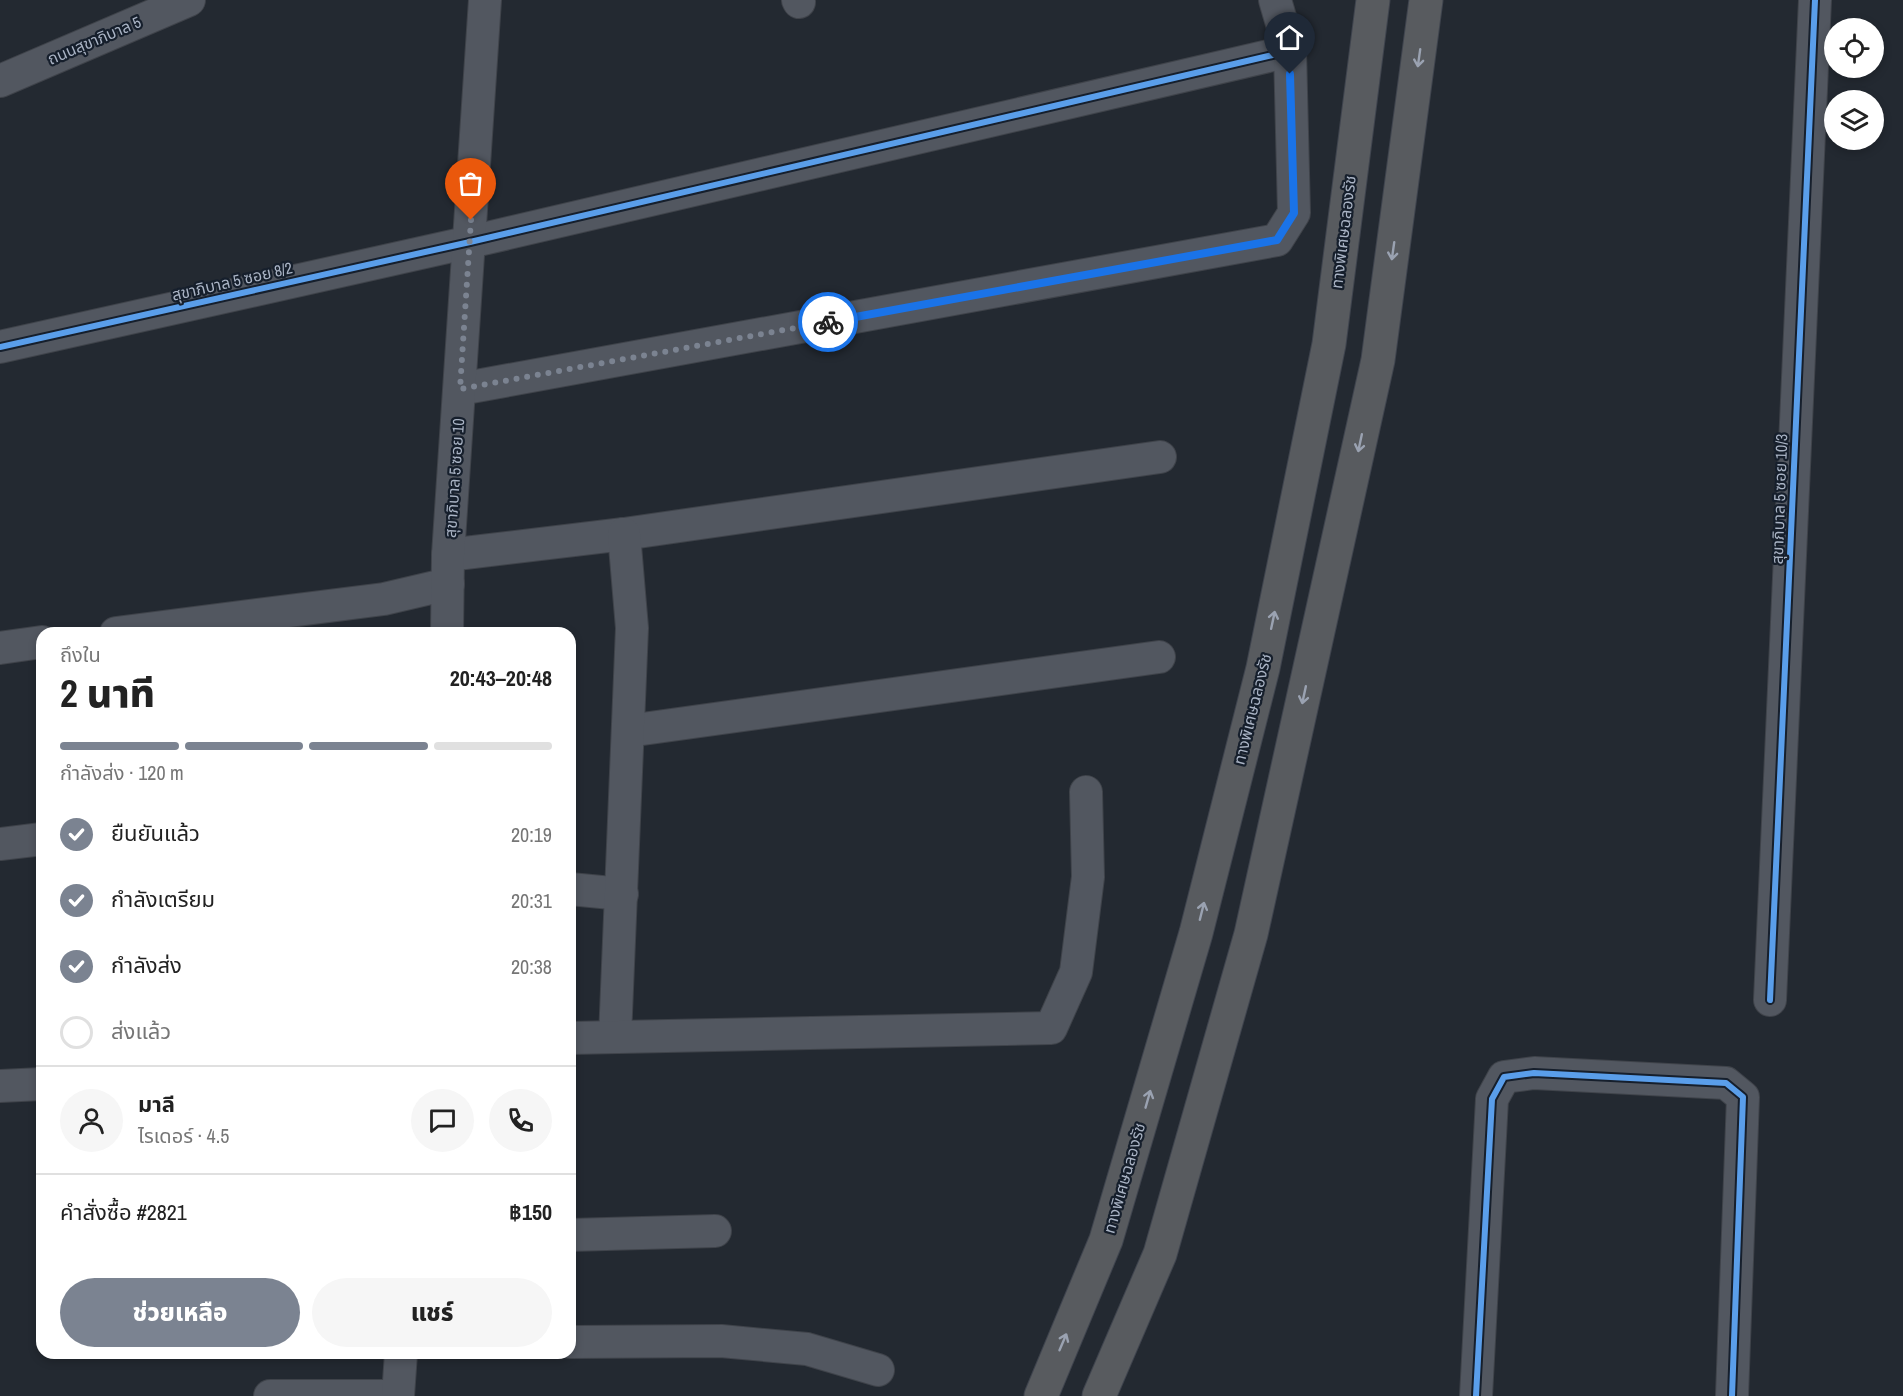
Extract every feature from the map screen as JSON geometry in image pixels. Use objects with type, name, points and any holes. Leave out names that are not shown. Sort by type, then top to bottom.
[{"type":"highway","name":"ทางพิเศษฉลองรัช","points":[[1041,1396],[1106,1240],[1196,933],[1263,668],[1329,344],[1373,0]]},
{"type":"highway","points":[[1100,1396],[1160,1254],[1251,934],[1378,360],[1426,0]]},
{"type":"street","name":"ถนนสุขาภิบาล 5","points":[[0,81],[189,0]]},
{"type":"street","name":"สุขาภิบาล 5 ซอย 10","points":[[447,627],[448,570],[485,0]]},
{"type":"street","points":[[460,389],[1277,240],[1294,213],[1290,51],[1275,0]]},
{"type":"street","name":"สุขาภิบาล 5 ซอย 10/3","points":[[1770,1000],[1815,0]]},
{"type":"street","name":"สุขาภิบาล 5 ซอย 8/2","points":[[0,347],[470,242],[1290,51]]},
{"type":"street","points":[[163,627],[384,599],[448,570],[624,534],[1160,457]]},
{"type":"street","points":[[615,1037],[632,628],[624,534]]},
{"type":"street","points":[[0,648],[36,643]]},
{"type":"street","points":[[628,731],[1159,657]]},
{"type":"street","points":[[576,1038],[1051,1028],[1076,972],[1088,877],[1086,792]]},
{"type":"street","points":[[0,844],[36,840]]},
{"type":"street","points":[[576,890],[622,894]]},
{"type":"street","points":[[1476,1396],[1492,1099],[1504,1077],[1534,1073],[1726,1083],[1743,1096],[1732,1396]]},
{"type":"street","points":[[0,1086],[36,1084]]},
{"type":"street","points":[[576,1235],[715,1231]]},
{"type":"street","points":[[576,1342],[721,1341],[797,1348],[878,1370]]},
{"type":"street","points":[[398,1396],[400,1359]]},
{"type":"street","points":[[270,1396],[390,1396]]},
{"type":"cycle path","points":[[1770,1000],[1815,0]]},
{"type":"cycle path","points":[[0,347],[470,242],[1290,51]]},
{"type":"cycle path","points":[[1476,1396],[1492,1099],[1504,1077],[1534,1073],[1726,1083],[1743,1097],[1732,1396]]},
{"type":"way so far","points":[[471,220],[460,389],[828,322]]},
{"type":"route","points":[[828,322],[1277,240],[1294,213],[1290,74]]}]
